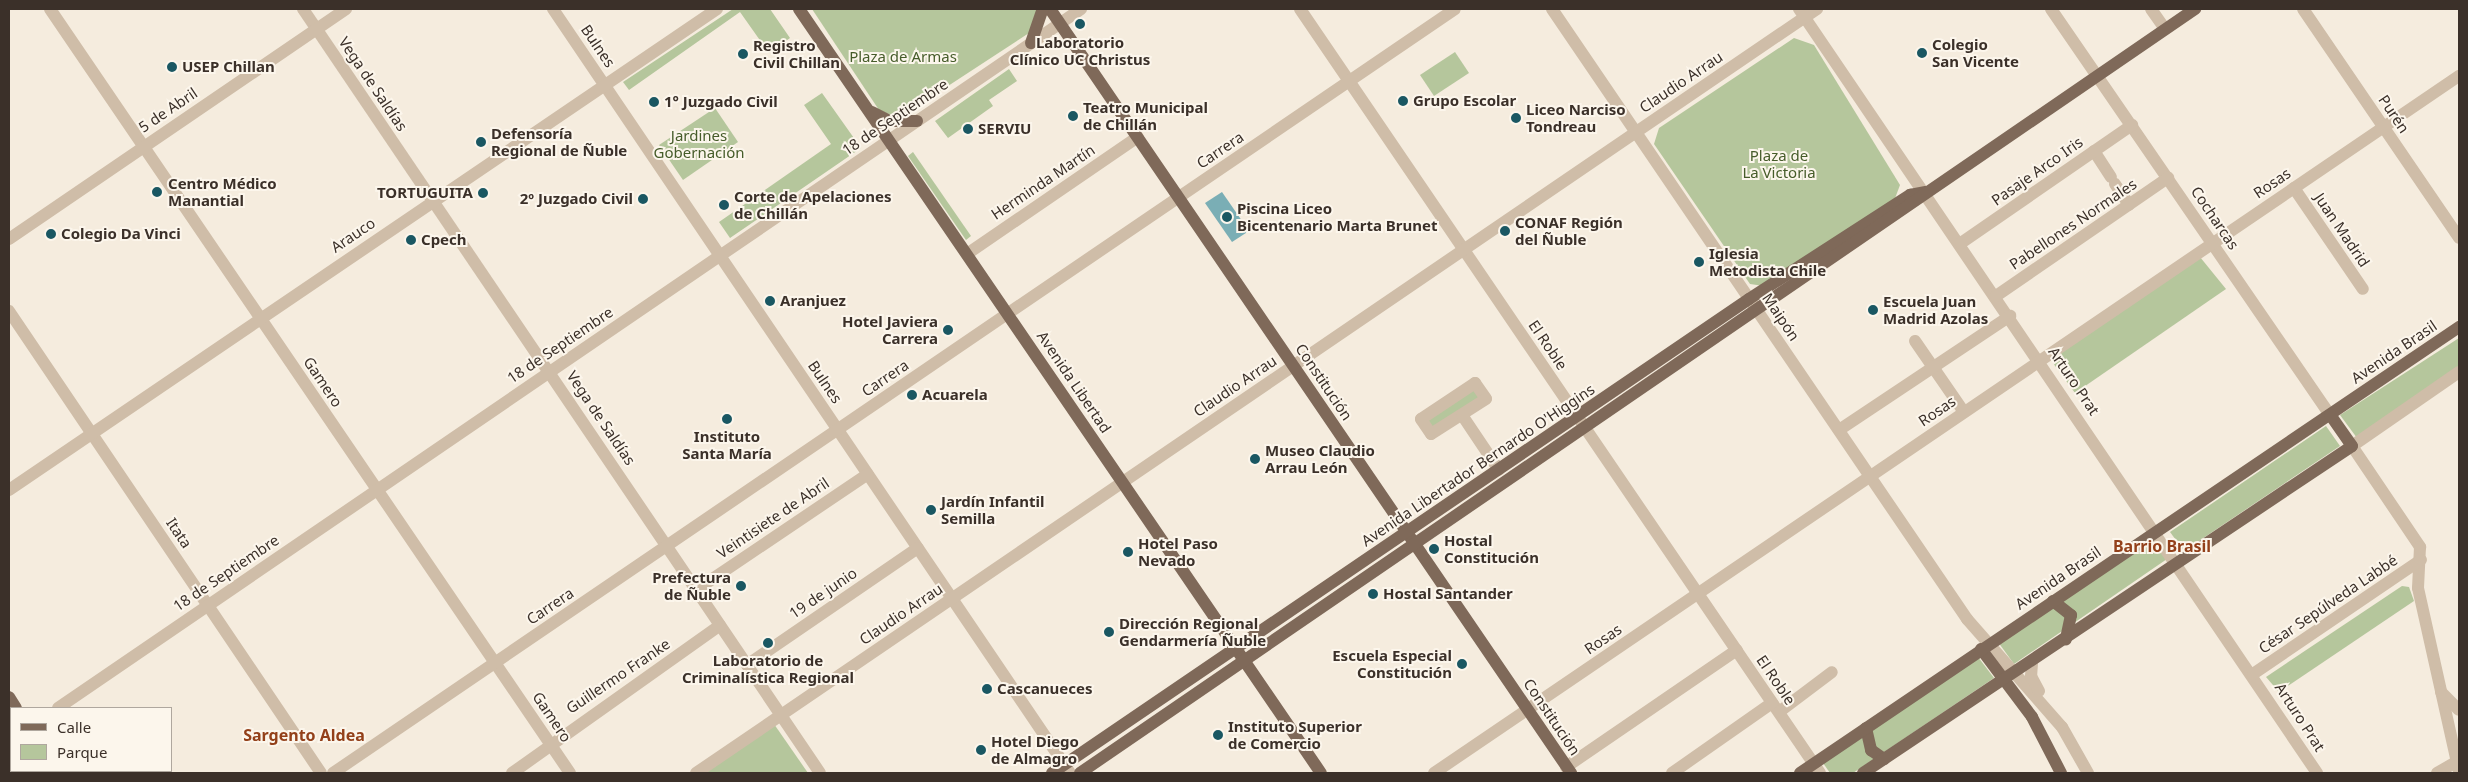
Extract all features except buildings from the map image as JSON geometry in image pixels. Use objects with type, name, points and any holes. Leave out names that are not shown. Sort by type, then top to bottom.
[{"type":"main road","name":"Avenida Libertad","points":[[799,9],[1321,773]]},
{"type":"main road","points":[[1031,43],[1043,9]]},
{"type":"main road","name":"Constitución","points":[[1050,9],[1569,770]]},
{"type":"main road","name":"Avenida Libertador Bernardo O'Higgins","points":[[1080,773],[1244,661],[1411,538],[1499,470],[1577,417],[1752,304],[1910,195],[1926,192],[2195,9]]},
{"type":"main road","points":[[869,110],[890,121],[917,121]]},
{"type":"main road","name":"Avenida Libertador Bernardo O'Higgins","points":[[1052,773],[1068,769],[1235,648],[1585,427],[1752,304]]},
{"type":"main road","name":"Avenida Brasil","points":[[1800,773],[1817,768],[1866,728],[2459,328]]},
{"type":"main road","name":"Cocharcas","points":[[2330,415],[2352,446]]},
{"type":"main road","points":[[1863,773],[2004,679],[2032,663],[2352,446]]},
{"type":"main road","points":[[2053,601],[2071,616],[2066,640]]},
{"type":"main road","name":"Maipón","points":[[1986,646],[2004,679],[2039,728],[2060,773]]},
{"type":"main road","points":[[1866,728],[1871,750],[1884,759]]},
{"type":"street","name":"Gamero","points":[[50,9],[570,773]]},
{"type":"street","name":"Vega de Saldías","points":[[303,9],[668,545],[696,590],[820,773]]},
{"type":"street","name":"5 de Abril","points":[[9,239],[346,9]]},
{"type":"street","name":"Bulnes","points":[[553,9],[1068,769]]},
{"type":"street","name":"Arauco","points":[[9,490],[717,9]]},
{"type":"street","name":"18 de Septiembre","points":[[59,707],[1081,9]]},
{"type":"street","name":"El Roble","points":[[1300,9],[1817,768]]},
{"type":"street","name":"Carrera","points":[[333,773],[1455,9]]},
{"type":"street","name":"Maipón","points":[[1552,9],[1986,646],[2018,672],[2062,727]]},
{"type":"street","name":"Claudio Arrau","points":[[696,773],[1636,132],[1802,13],[1817,9]]},
{"type":"street","name":"Cocharcas","points":[[2052,9],[2330,415]]},
{"type":"street","points":[[2151,9],[2165,29]]},
{"type":"street","name":"Purén","points":[[2303,9],[2459,238]]},
{"type":"street","name":"Arturo Prat","points":[[1802,13],[1961,243],[2318,773]]},
{"type":"street","name":"Rosas","points":[[1434,773],[2459,76]]},
{"type":"street","name":"Pasaje Arco Iris","points":[[1961,243],[2132,125]]},
{"type":"street","name":"Herminda Martín","points":[[967,254],[1138,137]]},
{"type":"street","points":[[2094,151],[2129,205]]},
{"type":"street","name":"Pabellones Normales","points":[[1996,296],[2168,178]]},
{"type":"street","name":"Juan Madrid","points":[[2294,188],[2363,290]]},
{"type":"street","name":"Itata","points":[[9,311],[322,773]]},
{"type":"street","points":[[1839,430],[2010,316]]},
{"type":"street","points":[[1916,341],[1964,412]]},
{"type":"street","points":[[2437,773],[2458,767],[2418,588],[2421,560],[2416,541],[2352,446],[2459,372]]},
{"type":"street","points":[[1475,383],[1486,399],[1462,415],[1431,434],[1421,419],[1475,383]]},
{"type":"street","points":[[1462,415],[1499,470]]},
{"type":"street","name":"Veintisiete de Abril","points":[[696,590],[868,474]]},
{"type":"street","name":"19 de junio","points":[[747,665],[918,548]]},
{"type":"street","name":"César Sepúlveda Labbé","points":[[2253,674],[2421,560]]},
{"type":"street","name":"Guillermo Franke","points":[[512,773],[550,744],[720,625]]},
{"type":"street","points":[[1569,770],[1736,650]]},
{"type":"street","points":[[2032,663],[2032,680],[2088,773]]},
{"type":"street","points":[[1672,773],[1832,672]]},
{"type":"street","points":[[2441,692],[2459,710]]},
{"type":"green space","points":[[733,9],[770,9],[790,38],[769,53],[740,12],[629,90],[623,82]]},
{"type":"green space","name":"Plaza de Armas","points":[[812,9],[1037,9],[1029,33],[899,118],[879,110]]},
{"type":"green space","name":"Plaza de La Victoria","points":[[1794,38],[1814,45],[1900,185],[1894,201],[1764,286],[1750,284],[1654,144],[1659,128]]},
{"type":"green space","points":[[1455,52],[1469,73],[1434,96],[1420,75]]},
{"type":"green space","points":[[1009,69],[1017,81],[989,100],[993,106],[948,138],[935,121]]},
{"type":"green space","points":[[822,93],[861,148],[730,238],[719,222],[831,144],[804,105]]},
{"type":"green space","name":"Jardines Gobernación","points":[[715,108],[738,142],[683,180],[659,145]]},
{"type":"green space","points":[[913,152],[971,236],[966,240],[908,156]]},
{"type":"green space","points":[[2200,257],[2226,289],[2075,393],[2053,363],[2054,357]]},
{"type":"green space","points":[[2459,338],[2459,367],[2357,438],[2340,415]]},
{"type":"green space","points":[[1474,386],[1483,399],[1432,432],[1423,419]]},
{"type":"green space","points":[[2326,426],[2340,446],[2184,551],[2170,532]]},
{"type":"green space","points":[[2152,537],[2167,559],[2014,664],[1998,642]]},
{"type":"green space","points":[[2402,586],[2409,587],[2414,601],[2279,692],[2266,677]]},
{"type":"green space","points":[[1978,657],[1994,678],[1853,773],[1830,773],[1823,763]]},
{"type":"green space","points":[[774,724],[808,773],[702,773]]},
{"type":"water","name":"Piscina Liceo Bicentenario Marta Brunet","points":[[1222,192],[1249,231],[1232,242],[1205,203]]},
{"type":"place","name":"Laboratorio Clínico UC Christus","points":[[1080,24]]},
{"type":"place","name":"Colegio San Vicente","points":[[1922,53]]},
{"type":"place","name":"Registro Civil Chillan","points":[[743,54]]},
{"type":"place","name":"USEP Chillan","points":[[172,67]]},
{"type":"place","name":"Grupo Escolar","points":[[1403,101]]},
{"type":"place","name":"1° Juzgado Civil","points":[[654,102]]},
{"type":"place","name":"Teatro Municipal de Chillán","points":[[1073,116]]},
{"type":"place","name":"Liceo Narciso Tondreau","points":[[1516,118]]},
{"type":"place","name":"SERVIU","points":[[968,129]]},
{"type":"place","name":"Defensoría Regional de Ñuble","points":[[481,142]]},
{"type":"place","name":"Centro Médico Manantial","points":[[157,192]]},
{"type":"place","name":"TORTUGUITA","points":[[483,193]]},
{"type":"place","name":"2º Juzgado Civil","points":[[643,199]]},
{"type":"place","name":"Corte de Apelaciones de Chillán","points":[[724,205]]},
{"type":"place","name":"Piscina Liceo Bicentenario Marta Brunet","points":[[1227,217]]},
{"type":"place","name":"CONAF Región del Ñuble","points":[[1505,231]]},
{"type":"place","name":"Colegio Da Vinci","points":[[51,234]]},
{"type":"place","name":"Cpech","points":[[411,240]]},
{"type":"place","name":"Iglesia Metodista Chile","points":[[1699,262]]},
{"type":"place","name":"Aranjuez","points":[[770,301]]},
{"type":"place","name":"Escuela Juan Madrid Azolas","points":[[1873,310]]},
{"type":"place","name":"Hotel Javiera Carrera","points":[[948,330]]},
{"type":"place","name":"Acuarela","points":[[912,395]]},
{"type":"place","name":"Instituto Santa María","points":[[727,419]]},
{"type":"place","name":"Museo Claudio Arrau León","points":[[1255,459]]},
{"type":"place","name":"Jardín Infantil Semilla","points":[[931,510]]},
{"type":"place","name":"Hostal Constitución","points":[[1434,549]]},
{"type":"place","name":"Hotel Paso Nevado","points":[[1128,552]]},
{"type":"place","name":"Prefectura de Ñuble","points":[[741,586]]},
{"type":"place","name":"Hostal Santander","points":[[1373,594]]},
{"type":"place","name":"Dirección Regional Gendarmería Ñuble","points":[[1109,632]]},
{"type":"place","name":"Laboratorio de Criminalística Regional","points":[[768,643]]},
{"type":"place","name":"Escuela Especial Constitución","points":[[1462,664]]},
{"type":"place","name":"Cascanueces","points":[[987,689]]},
{"type":"place","name":"Instituto Superior de Comercio","points":[[1218,735]]},
{"type":"place","name":"Hotel Diego de Almagro","points":[[981,750]]},
{"type":"district","name":"Barrio Brasil","points":[[2162,546]]},
{"type":"district","name":"Sargento Aldea","points":[[304,735]]}]
